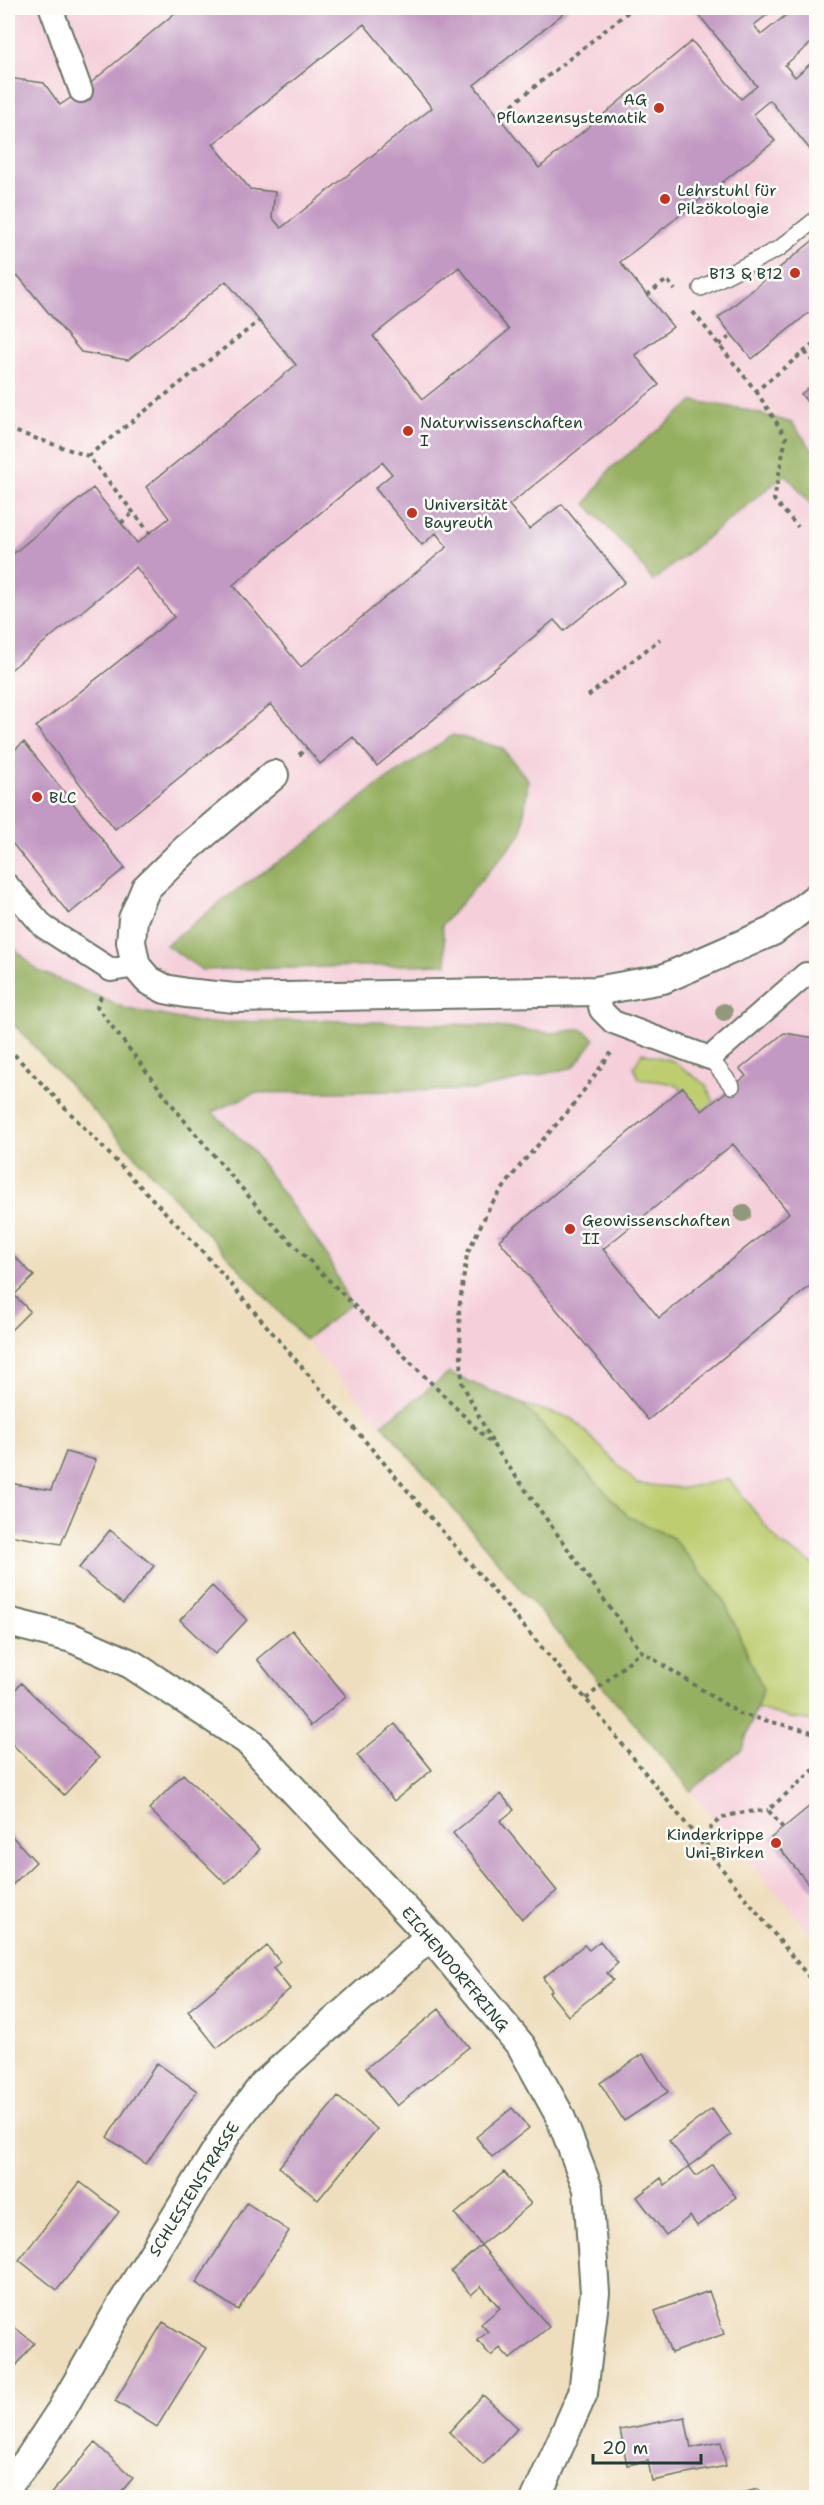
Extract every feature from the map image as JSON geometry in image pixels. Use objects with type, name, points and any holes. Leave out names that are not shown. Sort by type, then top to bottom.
[{"type":"street","points":[[51,8],[81,91]]},
{"type":"street","points":[[123,968],[133,919],[146,888],[185,850],[274,775]]},
{"type":"street","points":[[8,886],[44,927],[148,981],[165,989],[235,998],[596,990],[663,980],[773,931],[816,898]]},
{"type":"street","points":[[596,990],[601,1010],[614,1022],[710,1058],[806,974],[816,977]]},
{"type":"street","name":"EICHENDORFFRING","points":[[8,1622],[72,1638],[131,1664],[247,1740],[430,1936],[522,2047],[560,2116],[588,2190],[595,2293],[583,2393],[536,2498]]},
{"type":"street","name":"SCHLESIENSTRASSE","points":[[8,2484],[29,2459],[62,2409],[122,2304],[229,2130],[264,2084],[430,1936]]},
{"type":"lane","points":[[701,288],[780,248],[816,219]]},
{"type":"lane","points":[[710,1058],[732,1086]]},
{"type":"path","points":[[498,116],[633,8]]},
{"type":"path","points":[[647,294],[668,280],[682,298]]},
{"type":"path","points":[[688,306],[756,392],[786,437],[774,500],[798,527]]},
{"type":"path","points":[[88,456],[259,321]]},
{"type":"path","points":[[719,345],[732,335]]},
{"type":"path","points":[[756,392],[816,342]]},
{"type":"path","points":[[805,352],[816,366]]},
{"type":"path","points":[[8,429],[88,456],[150,533]]},
{"type":"path","points":[[121,523],[133,513]]},
{"type":"path","points":[[588,696],[660,639]]},
{"type":"path","points":[[123,968],[97,1006],[183,1119],[268,1219],[494,1446]]},
{"type":"path","points":[[8,1048],[205,1254],[586,1699],[816,1986]]},
{"type":"path","points":[[598,1071],[571,1108],[522,1164],[490,1206],[467,1254],[459,1309],[462,1383],[494,1446],[641,1652],[740,1714],[816,1733]]},
{"type":"path","points":[[586,1699],[641,1652]]},
{"type":"path","points":[[707,1850],[706,1837],[714,1822],[732,1815],[768,1810],[816,1768]]},
{"type":"path","points":[[768,1810],[783,1828]]},
{"type":"shaded area","name":"Universität Bayreuth","points":[[8,8],[816,8],[816,1940],[382,1424],[8,1018]]},
{"type":"green space","points":[[694,401],[743,409],[792,423],[816,454],[816,511],[786,474],[653,581],[636,558],[586,504],[610,469]]},
{"type":"green space","points":[[453,735],[502,748],[528,780],[522,833],[442,925],[447,964],[202,970],[166,945],[231,894],[310,840],[374,788]]},
{"type":"green space","points":[[8,942],[37,970],[127,1009],[203,1023],[312,1020],[476,1025],[552,1033],[581,1029],[595,1039],[574,1067],[475,1090],[254,1093],[212,1112],[251,1149],[326,1254],[350,1305],[305,1340],[8,1018]]},
{"type":"green space","points":[[642,1053],[673,1061],[706,1085],[714,1102],[702,1111],[687,1094],[675,1085],[639,1079],[634,1067]]},
{"type":"green space","points":[[449,1373],[522,1404],[628,1516],[673,1538],[725,1603],[763,1689],[742,1749],[691,1791],[382,1424]]},
{"type":"green space","points":[[522,1404],[573,1419],[637,1484],[683,1488],[729,1479],[780,1544],[816,1566],[816,1721],[789,1718],[756,1708],[763,1689],[723,1599],[673,1538],[628,1516]]},
{"type":"building","name":"Naturwissenschaften I","points":[[181,8],[570,8],[474,85],[539,168],[692,41],[741,99],[757,86],[693,8],[776,8],[754,25],[761,35],[795,8],[816,8],[816,39],[785,65],[795,77],[816,59],[816,157],[770,100],[753,114],[775,141],[620,262],[673,327],[635,355],[659,385],[509,505],[529,529],[562,504],[625,582],[564,631],[554,620],[377,766],[353,737],[320,764],[271,704],[115,829],[36,727],[174,617],[136,567],[8,672],[8,558],[93,488],[137,543],[169,518],[146,487],[296,365],[226,281],[128,360],[81,352],[19,277],[8,275],[8,78],[44,83],[60,105],[81,91]],"holes":[[[364,24],[432,108],[281,228],[272,217],[275,192],[250,189],[213,144]],[[459,267],[509,330],[423,399],[373,336]],[[382,462],[392,474],[375,488],[422,545],[436,533],[447,547],[301,667],[233,585]]]},
{"type":"building","name":"B13 & B12","points":[[816,238],[816,307],[752,359],[718,318]]},
{"type":"building","points":[[816,382],[816,413],[801,394]]},
{"type":"building","name":"BLC","points":[[24,742],[125,868],[69,914],[8,838],[8,755]]},
{"type":"building","name":"Geowissenschaften II","points":[[784,1033],[815,1038],[816,1281],[648,1420],[499,1240],[683,1087],[702,1111],[746,1076],[740,1069]],"holes":[[[733,1144],[789,1213],[659,1318],[603,1249]]]},
{"type":"building","points":[[8,1250],[34,1276],[14,1295],[30,1311],[8,1333]]},
{"type":"building","points":[[66,1452],[96,1460],[61,1544],[8,1535],[8,1483],[51,1490]]},
{"type":"building","points":[[110,1530],[154,1566],[123,1604],[79,1568]]},
{"type":"building","points":[[212,1586],[247,1620],[215,1654],[180,1620]]},
{"type":"building","points":[[292,1630],[346,1696],[311,1726],[257,1659]]},
{"type":"building","points":[[21,1683],[99,1758],[64,1795],[8,1740],[8,1698]]},
{"type":"building","points":[[395,1724],[432,1770],[394,1801],[357,1755]]},
{"type":"building","points":[[183,1774],[260,1849],[226,1884],[149,1809]]},
{"type":"building","points":[[501,1794],[514,1810],[500,1821],[557,1891],[522,1919],[453,1833]]},
{"type":"building","points":[[816,1801],[816,1893],[771,1838]]},
{"type":"building","points":[[8,1832],[36,1862],[8,1889]]},
{"type":"building","points":[[600,1941],[618,1963],[607,1973],[613,1980],[568,2016],[549,1992],[552,1990],[543,1978],[584,1945],[589,1950]]},
{"type":"building","points":[[267,1946],[280,1962],[273,1968],[290,1989],[217,2048],[188,2011]]},
{"type":"building","points":[[439,2009],[469,2047],[397,2106],[366,2068]]},
{"type":"building","points":[[643,2054],[668,2092],[624,2121],[600,2083]]},
{"type":"building","points":[[157,2063],[197,2091],[146,2164],[107,2137]]},
{"type":"building","points":[[338,2097],[377,2129],[318,2200],[279,2167]]},
{"type":"building","points":[[512,2108],[529,2128],[492,2157],[476,2137]]},
{"type":"building","points":[[712,2109],[731,2135],[689,2166],[669,2141]]},
{"type":"building","points":[[712,2165],[736,2197],[697,2226],[690,2216],[666,2235],[637,2197],[661,2178],[665,2185],[689,2166],[696,2176]]},
{"type":"building","points":[[504,2172],[531,2204],[481,2245],[455,2214]]},
{"type":"building","points":[[80,2182],[119,2212],[57,2290],[19,2260]]},
{"type":"building","points":[[247,2203],[289,2231],[238,2310],[196,2283]]},
{"type":"building","points":[[481,2245],[549,2327],[510,2359],[500,2348],[491,2356],[477,2340],[488,2332],[481,2324],[500,2308],[481,2286],[471,2295],[451,2271]]},
{"type":"building","points":[[709,2291],[724,2334],[671,2353],[655,2311]]},
{"type":"building","points":[[8,2322],[34,2343],[8,2376]]},
{"type":"building","points":[[163,2322],[206,2348],[157,2427],[115,2401]]},
{"type":"building","points":[[483,2395],[518,2428],[483,2465],[449,2432]]},
{"type":"building","points":[[685,2417],[691,2448],[721,2442],[726,2466],[652,2481],[648,2461],[627,2465],[620,2430]]},
{"type":"building","points":[[95,2443],[133,2478],[116,2498],[47,2498]]},
{"type":"building","points":[[758,2489],[760,2498],[727,2498],[727,2497]]},
{"type":"place","name":"AG Pflanzensystematik","points":[[659,108]]},
{"type":"place","name":"Lehrstuhl für Pilzökologie","points":[[665,199]]},
{"type":"place","name":"B13 & B12","points":[[795,273]]},
{"type":"place","name":"Naturwissenschaften I","points":[[408,431]]},
{"type":"place","name":"Universität Bayreuth","points":[[412,513]]},
{"type":"place","name":"BLC","points":[[37,797]]},
{"type":"place","name":"Geowissenschaften II","points":[[570,1229]]},
{"type":"place","name":"Kinderkrippe Uni-Birken","points":[[776,1843]]}]
